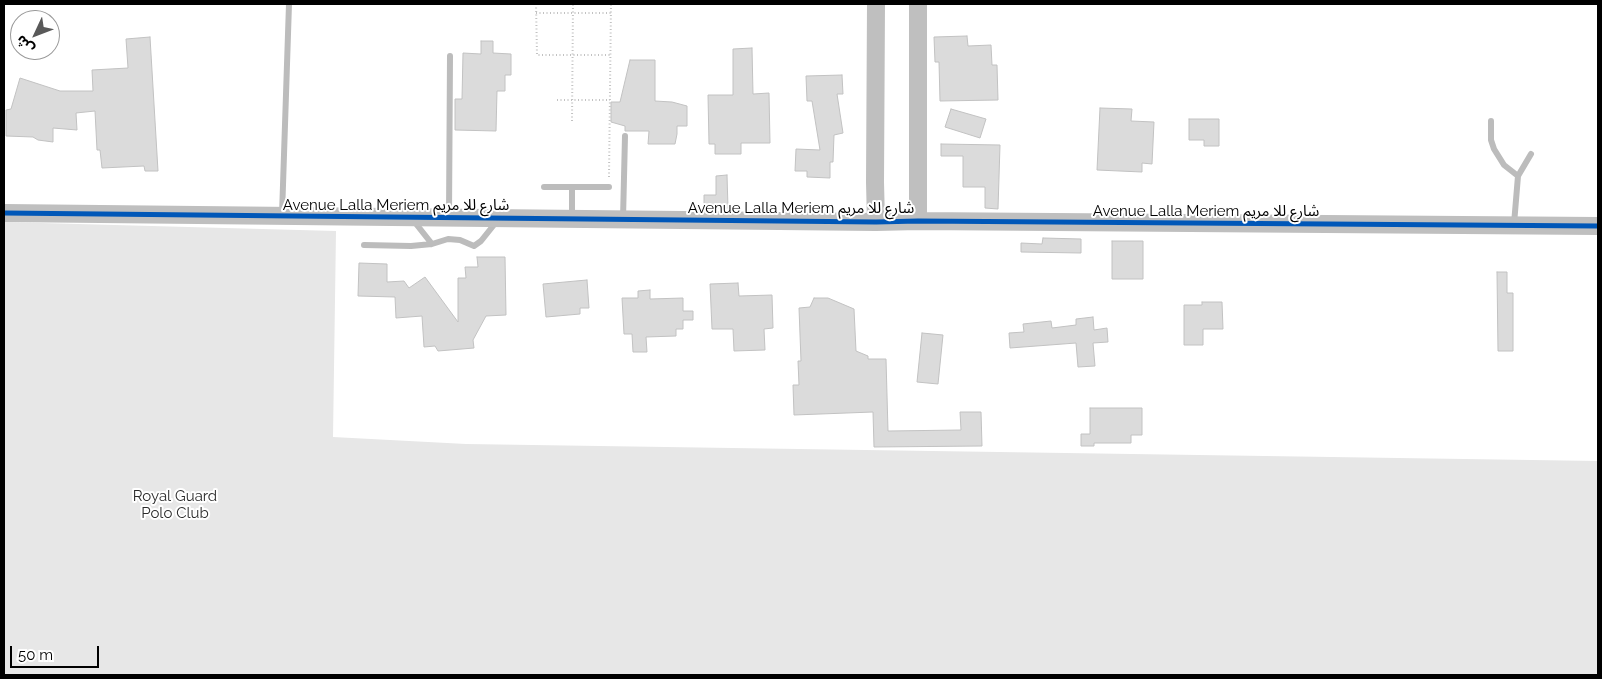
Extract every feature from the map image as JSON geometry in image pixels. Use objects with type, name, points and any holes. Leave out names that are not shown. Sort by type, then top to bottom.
[{"type":"street","points":[[876,4],[876,222]]},
{"type":"street","points":[[918,4],[918,221]]},
{"type":"street","name":"Avenue Lalla Meriem شارع للا مريم","points":[[4,214],[1598,226]]},
{"type":"lane","points":[[282,217],[289,4]]},
{"type":"lane","points":[[449,218],[450,56]]},
{"type":"lane","points":[[1491,121],[1491,140],[1494,150],[1504,165],[1518,176]]},
{"type":"lane","points":[[623,220],[624,136]]},
{"type":"lane","points":[[1514,225],[1518,176],[1531,154]]},
{"type":"lane","points":[[544,187],[609,187]]},
{"type":"lane","points":[[572,187],[572,219]]},
{"type":"lane","points":[[411,217],[432,244]]},
{"type":"lane","points":[[364,245],[411,246],[432,244],[448,239],[460,240],[474,246],[481,241],[500,219]]},
{"type":"path","points":[[536,4],[537,54],[610,55]]},
{"type":"path","points":[[572,121],[573,4]]},
{"type":"path","points":[[609,187],[611,4]]},
{"type":"path","points":[[536,13],[611,13]]},
{"type":"path","points":[[557,100],[610,100]]},
{"type":"green space","name":"Royal Guard Polo Club","points":[[4,222],[336,231],[333,437],[466,444],[1598,461],[1598,675],[4,675]]},
{"type":"building","points":[[967,36],[968,46],[991,45],[992,65],[997,65],[998,100],[940,101],[939,62],[935,62],[934,37]]},
{"type":"building","points":[[150,37],[158,171],[145,171],[144,166],[102,168],[100,150],[97,150],[95,111],[76,113],[77,130],[53,128],[53,142],[38,140],[33,137],[6,136],[6,110],[11,109],[20,78],[60,91],[93,91],[92,70],[128,68],[126,39]]},
{"type":"building","points":[[481,41],[493,41],[493,53],[511,54],[511,75],[505,75],[505,91],[497,91],[496,131],[455,130],[455,99],[462,99],[463,53],[481,54]]},
{"type":"building","points":[[752,48],[753,94],[769,93],[770,143],[741,143],[741,154],[715,154],[715,144],[709,144],[708,95],[733,95],[733,49]]},
{"type":"building","points":[[630,60],[655,60],[655,101],[672,102],[687,106],[687,126],[677,126],[675,144],[648,144],[649,131],[625,131],[625,126],[611,122],[611,102],[620,102]]},
{"type":"building","points":[[842,75],[843,94],[837,94],[843,133],[834,135],[833,162],[830,162],[830,178],[807,177],[807,171],[795,171],[796,149],[820,150],[812,101],[807,101],[806,76]]},
{"type":"building","points":[[1100,108],[1132,109],[1131,121],[1154,122],[1152,164],[1142,163],[1142,172],[1097,170]]},
{"type":"building","points":[[951,109],[986,119],[980,138],[945,127]]},
{"type":"building","points":[[1189,119],[1219,119],[1219,146],[1204,146],[1204,140],[1189,140]]},
{"type":"building","points":[[941,144],[1000,145],[998,209],[985,208],[985,187],[963,187],[963,156],[941,156]]},
{"type":"building","points":[[727,175],[728,208],[704,208],[704,195],[716,195],[716,176]]},
{"type":"building","points":[[1043,238],[1081,239],[1081,253],[1021,252],[1021,243],[1042,244]]},
{"type":"building","points":[[1112,241],[1143,241],[1143,279],[1112,279]]},
{"type":"building","points":[[477,257],[505,257],[506,315],[486,316],[473,340],[474,348],[438,351],[435,346],[424,347],[422,316],[396,318],[395,297],[358,296],[359,263],[387,264],[387,282],[404,281],[409,288],[425,277],[458,322],[458,278],[466,278],[465,267],[478,267]]},
{"type":"building","points":[[1497,272],[1507,272],[1507,293],[1513,293],[1513,351],[1498,351]]},
{"type":"building","points":[[587,280],[589,308],[580,308],[580,314],[546,317],[543,284]]},
{"type":"building","points":[[738,283],[739,296],[772,295],[773,328],[764,329],[765,350],[734,351],[733,329],[712,329],[710,284]]},
{"type":"building","points":[[650,290],[650,299],[683,298],[683,311],[693,311],[693,320],[683,320],[683,329],[676,329],[676,336],[646,337],[647,352],[633,352],[632,334],[624,334],[622,298],[638,298],[638,291]]},
{"type":"building","points":[[814,298],[828,298],[854,309],[856,351],[868,356],[868,359],[886,359],[888,431],[961,430],[960,412],[981,412],[982,446],[874,447],[873,412],[794,415],[793,385],[799,385],[798,361],[801,361],[799,308],[810,307]]},
{"type":"building","points":[[1202,302],[1222,302],[1223,329],[1203,329],[1203,345],[1184,345],[1184,305],[1202,305]]},
{"type":"building","points":[[1093,317],[1094,330],[1107,328],[1108,342],[1093,343],[1095,366],[1078,367],[1076,343],[1010,348],[1009,333],[1024,332],[1023,324],[1051,321],[1052,328],[1076,325],[1076,319]]},
{"type":"building","points":[[922,333],[943,335],[938,384],[917,382]]},
{"type":"building","points":[[1090,408],[1142,408],[1142,435],[1131,435],[1131,443],[1094,443],[1094,446],[1081,446],[1081,434],[1090,434]]},
{"type":"cycle path","points":[[4,213],[876,222],[1598,226]]}]
